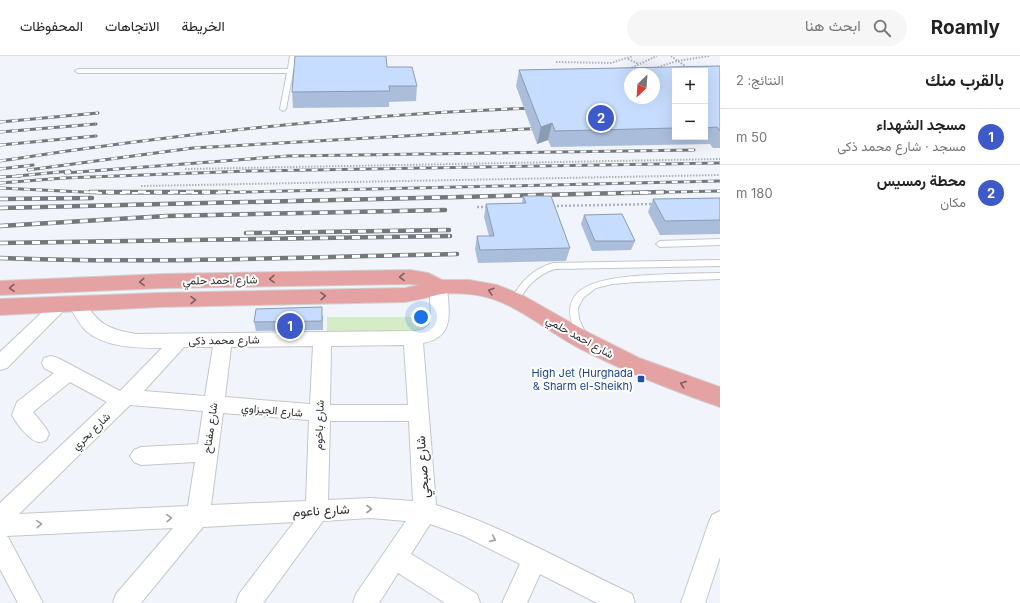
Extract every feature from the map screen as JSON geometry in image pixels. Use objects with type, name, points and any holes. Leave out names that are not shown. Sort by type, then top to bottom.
[{"type":"main road","name":"شارع احمد حلمي","points":[[0,288],[405,294],[429,291],[439,287],[480,288],[515,300],[583,340],[631,364],[720,397]]},
{"type":"main road","name":"شارع احمد حلمي","points":[[0,307],[69,303],[162,290]]},
{"type":"street","name":"شارع محمد ذكى","points":[[69,303],[89,323],[99,330],[114,337],[136,341],[413,338],[431,336],[437,330],[440,322],[439,287]]},
{"type":"street","points":[[0,363],[69,303]]},
{"type":"street","name":"شارع صبحي","points":[[366,603],[425,512],[413,338]]},
{"type":"street","name":"شارع باخوم","points":[[317,510],[322,339]]},
{"type":"street","name":"شارع بحري","points":[[0,518],[124,399],[180,340]]},
{"type":"street","name":"شارع مفتاح","points":[[198,516],[223,340]]},
{"type":"street","name":"شارع الجيزاوي","points":[[39,434],[22,415],[24,408],[59,368],[124,399],[320,413],[418,413]]},
{"type":"street","points":[[141,456],[207,452]]},
{"type":"street","name":"شارع ناعوم","points":[[0,526],[370,508],[425,512],[470,527],[623,603]]},
{"type":"street","points":[[248,603],[317,510]]},
{"type":"street","points":[[125,603],[198,516]]},
{"type":"street","points":[[693,603],[715,552],[720,522]]},
{"type":"street","points":[[0,545],[6,572],[31,603]]},
{"type":"street","points":[[395,558],[468,603]]},
{"type":"street","points":[[514,603],[535,559]]},
{"type":"lane","points":[[284,109],[293,56]]},
{"type":"lane","points":[[78,71],[291,71]]},
{"type":"lane","points":[[660,244],[720,242]]},
{"type":"lane","points":[[515,300],[524,283],[532,276],[552,266],[720,263]]},
{"type":"lane","points":[[583,340],[574,320],[574,308],[578,299],[584,292],[597,285],[620,280],[673,276],[720,276]]},
{"type":"path","points":[[556,62],[611,63],[633,56]]},
{"type":"path","points":[[630,68],[657,56]]},
{"type":"path","points":[[671,56],[688,68]]},
{"type":"path","points":[[656,68],[677,61],[709,56]]},
{"type":"path","points":[[627,59],[639,64]]},
{"type":"path","points":[[185,169],[720,159]]},
{"type":"path","points":[[140,186],[720,175]]},
{"type":"path","points":[[547,206],[657,204]]},
{"type":"path","points":[[477,208],[492,207]]},
{"type":"green space","points":[[327,317],[423,317],[429,320],[432,325],[431,331],[327,334]]},
{"type":"building","points":[[295,56],[386,56],[387,67],[412,67],[417,86],[389,86],[390,91],[292,92]]},
{"type":"building","points":[[720,66],[720,131],[717,127],[708,128],[708,68],[672,68],[672,128],[555,131],[552,123],[541,127],[519,70]]},
{"type":"building","points":[[523,196],[551,196],[570,248],[480,250],[477,236],[494,236],[486,204],[526,203]]},
{"type":"building","points":[[720,198],[720,220],[665,221],[653,199]]},
{"type":"building","points":[[622,214],[635,241],[595,241],[584,215]]},
{"type":"building","points":[[322,307],[322,321],[254,322],[256,309]]},
{"type":"railway","points":[[0,161],[133,142],[334,120],[535,108]]},
{"type":"railway","points":[[0,122],[98,113]]},
{"type":"railway","points":[[0,132],[96,124]]},
{"type":"railway","points":[[28,170],[193,148],[544,128]]},
{"type":"railway","points":[[0,145],[96,136]]},
{"type":"railway","points":[[65,173],[288,156],[694,150]]},
{"type":"railway","points":[[0,183],[64,178],[248,171],[720,163]]},
{"type":"railway","points":[[0,169],[33,165]]},
{"type":"railway","points":[[17,176],[70,171]]},
{"type":"railway","points":[[0,177],[21,176]]},
{"type":"railway","points":[[0,188],[104,193],[200,193],[720,181]]},
{"type":"railway","points":[[630,193],[720,191]]},
{"type":"railway","points":[[90,192],[229,192]]},
{"type":"railway","points":[[630,193],[664,192]]},
{"type":"railway","points":[[621,193],[630,193]]},
{"type":"railway","points":[[0,208],[630,193]]},
{"type":"railway","points":[[0,199],[92,198]]},
{"type":"railway","points":[[0,226],[167,216],[445,210]]},
{"type":"railway","points":[[246,233],[449,230]]},
{"type":"railway","points":[[0,243],[450,236]]},
{"type":"railway","points":[[0,258],[57,260],[171,260],[457,254]]},
{"type":"place","name":"محطة رمسيس","points":[[601,118]]},
{"type":"place","name":"مسجد الشهداء","points":[[290,326]]},
{"type":"place","name":"High Jet (Hurghada & Sharm el-Sheikh)","points":[[641,379]]}]
